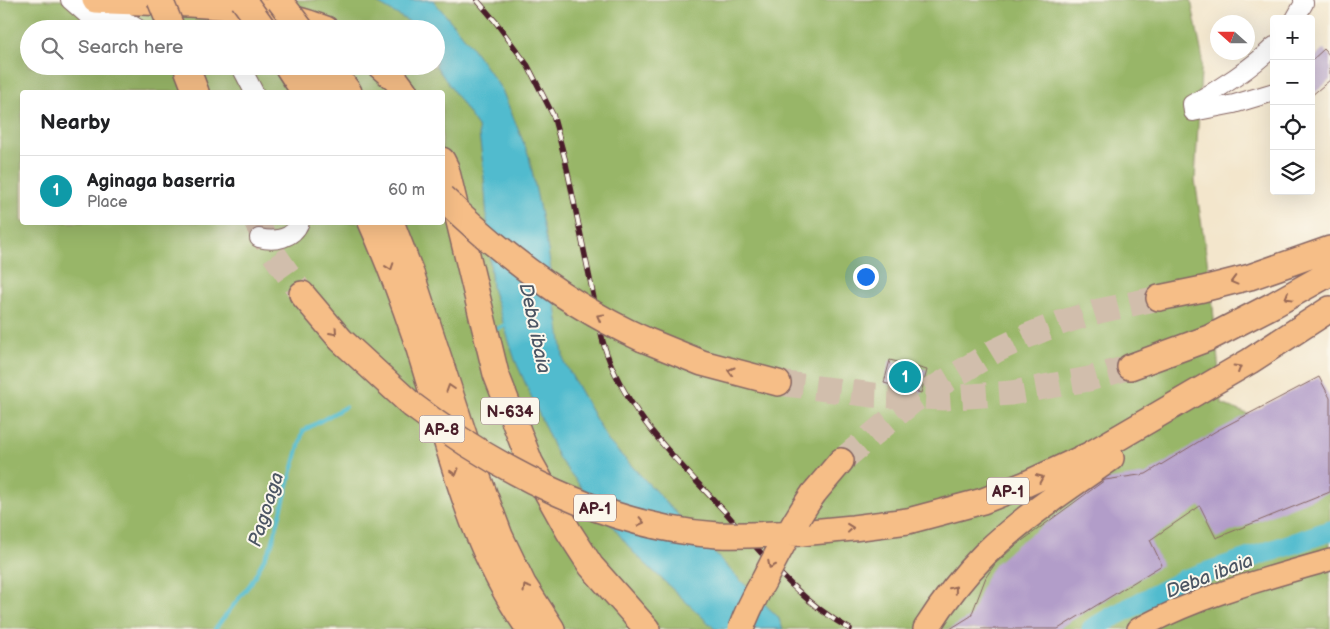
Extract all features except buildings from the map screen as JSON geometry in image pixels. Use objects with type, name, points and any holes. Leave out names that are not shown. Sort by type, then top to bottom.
[{"type":"highway","points":[[95,0],[240,6],[286,14],[306,20]]},
{"type":"highway","points":[[160,0],[168,20]]},
{"type":"highway","points":[[243,0],[257,20]]},
{"type":"highway","points":[[265,0],[278,20]]},
{"type":"highway","points":[[280,0],[294,20]]},
{"type":"highway","points":[[294,75],[303,90]]},
{"type":"highway","points":[[315,75],[325,90]]},
{"type":"highway","points":[[336,75],[348,90]]},
{"type":"highway","points":[[390,75],[404,90]]},
{"type":"highway","name":"N-634","points":[[445,166],[496,374],[530,462],[569,532],[591,566],[647,629]]},
{"type":"highway","points":[[445,200],[502,251],[593,313],[643,339],[702,363],[778,383]]},
{"type":"highway","name":"AP-8","points":[[372,225],[387,257],[415,337],[458,483],[474,525],[497,575],[529,629]]},
{"type":"highway","name":"AP-8","points":[[392,225],[412,276],[477,474],[500,536],[523,584],[552,629]]},
{"type":"highway","points":[[1158,298],[1203,289],[1250,276],[1330,248]]},
{"type":"highway","points":[[1130,367],[1208,338],[1330,273]]},
{"type":"highway","name":"AP-1","points":[[302,294],[341,340],[412,405],[465,443],[561,494],[603,510],[637,521],[692,532],[727,535],[802,533],[908,521],[984,501],[1089,455],[1250,361],[1330,309]]},
{"type":"highway","points":[[926,629],[942,604],[962,580],[985,554],[1009,533],[1040,508],[1182,407],[1196,393]]},
{"type":"highway","points":[[741,629],[745,616],[798,515],[840,460]]},
{"type":"main road","points":[[1138,629],[1162,615],[1222,592],[1330,560]]},
{"type":"street","points":[[70,0],[86,14],[117,20]]},
{"type":"street","points":[[1297,15],[1304,3],[1303,0]]},
{"type":"street","points":[[1270,50],[1207,96],[1192,104],[1193,112],[1234,104],[1270,93]]},
{"type":"street","points":[[245,75],[253,90]]},
{"type":"street","points":[[259,238],[267,240],[281,239],[292,235],[298,225]]},
{"type":"green space","points":[[0,0],[1191,0],[1202,55],[1195,180],[1211,286],[1222,404],[1330,446],[1330,629],[0,629]]},
{"type":"water","points":[[372,0],[433,0],[468,42],[502,90],[529,156],[548,250],[564,362],[608,441],[737,577],[778,617],[783,629],[715,629],[633,552],[559,459],[515,360],[492,288],[483,165],[478,127],[442,75],[445,75],[445,20],[406,20]]},
{"type":"waterway","name":"Pagoaga","points":[[497,329],[508,323]]},
{"type":"waterway","name":"Pagoaga","points":[[215,629],[251,583],[272,544],[303,431],[345,407]]},
{"type":"waterway","name":"Deba ibaia","points":[[1092,629],[1184,580],[1330,531]]},
{"type":"tunnel","points":[[258,225],[273,253],[302,294]]},
{"type":"tunnel","points":[[841,461],[913,401],[995,351],[1060,323],[1099,311],[1159,298]]},
{"type":"tunnel","points":[[778,383],[873,395],[943,398],[1011,393],[1089,379],[1130,367]]},
{"type":"railway","points":[[477,0],[528,66],[553,115],[565,159],[603,342],[612,367],[624,391],[654,434],[783,577],[814,605],[850,629]]},
{"type":"place","name":"Aginaga baserria","points":[[905,377]]}]
